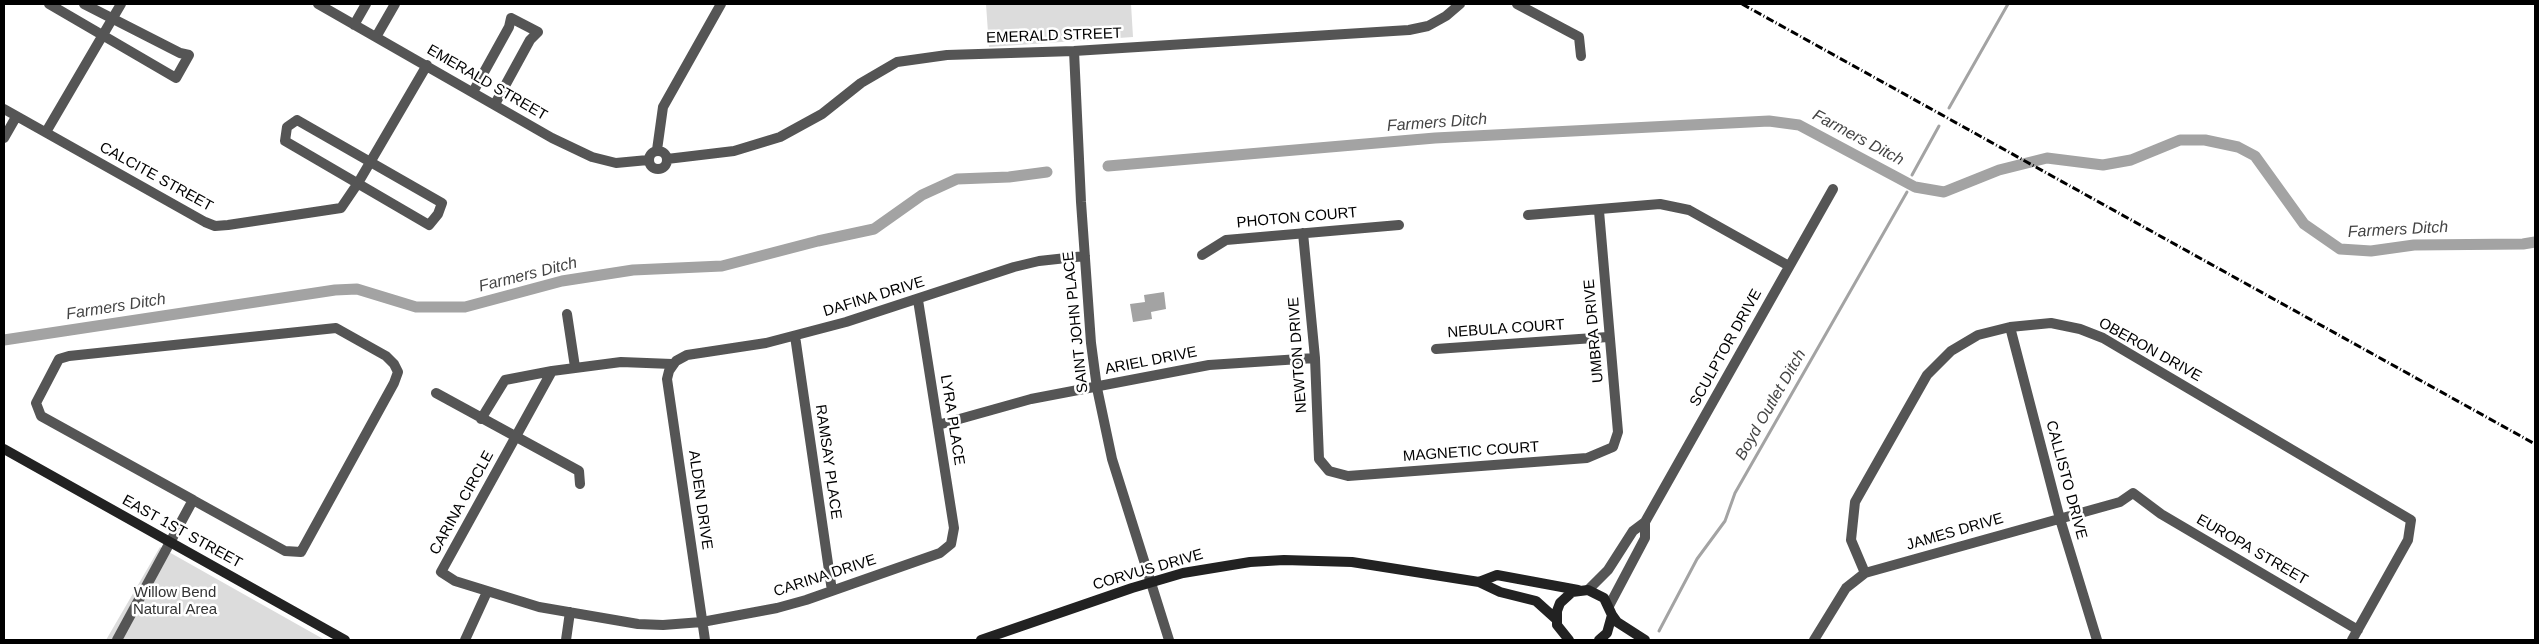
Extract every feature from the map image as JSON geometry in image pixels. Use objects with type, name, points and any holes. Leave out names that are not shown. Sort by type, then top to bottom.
[{"type":"street","points":[[49,4],[176,78],[189,55],[180,53],[113,17],[84,4]]},
{"type":"street","points":[[46,132],[121,4]]},
{"type":"street","name":"EMERALD STREET","points":[[318,4],[592,158],[616,163],[648,160]]},
{"type":"street","points":[[354,25],[366,4]]},
{"type":"street","points":[[376,37],[395,4]]},
{"type":"street","points":[[657,150],[663,107],[721,4]]},
{"type":"street","name":"EMERALD STREET","points":[[667,159],[734,151],[780,137],[822,114],[861,83],[897,62],[947,55],[1074,51],[1409,30],[1428,26],[1446,16],[1460,4]]},
{"type":"street","points":[[1518,4],[1578,37],[1581,56]]},
{"type":"street","points":[[473,92],[509,27],[511,18],[538,32],[530,40],[495,104]]},
{"type":"street","name":"SAINT JOHN PLACE","points":[[1074,51],[1085,256],[1091,343],[1097,388],[1112,459],[1169,640]]},
{"type":"street","name":"CALCITE STREET","points":[[4,110],[182,210],[215,226],[340,208],[358,183],[427,65]]},
{"type":"street","points":[[4,138],[16,116]]},
{"type":"street","points":[[297,120],[370,162],[442,203],[438,214],[430,225],[285,141],[287,127],[297,120]]},
{"type":"street","points":[[657,150],[664,153],[667,159],[664,167],[658,169],[652,167],[648,160],[651,152],[657,150]]},
{"type":"street","name":"SCULPTOR DRIVE","points":[[1584,590],[1608,570],[1633,531],[1645,522],[1833,190]]},
{"type":"street","points":[[1528,215],[1599,211],[1660,204],[1689,210],[1789,266]]},
{"type":"street","name":"UMBRA DRIVE","points":[[1599,211],[1608,337],[1618,432],[1613,447]]},
{"type":"street","name":"PHOTON COURT","points":[[1202,256],[1226,240],[1399,225]]},
{"type":"street","name":"NEWTON DRIVE","points":[[1303,233],[1315,358],[1319,459],[1329,471]]},
{"type":"street","name":"DAFINA DRIVE","points":[[672,364],[687,355],[742,348],[795,336],[918,300],[1014,267],[1039,261],[1085,256]]},
{"type":"street","name":"LYRA PLACE","points":[[918,300],[954,528],[951,544]]},
{"type":"street","points":[[568,314],[574,367]]},
{"type":"street","name":"OBERON DRIVE","points":[[1865,573],[1851,540],[1855,502],[1927,375],[1951,351],[1978,335],[2010,327],[2051,323],[2080,329],[2103,338],[2411,520],[2408,540],[2358,630]]},
{"type":"street","name":"CALLISTO DRIVE","points":[[2010,327],[2060,519],[2097,640]]},
{"type":"street","points":[[336,328],[386,356],[394,364],[398,372],[394,383],[301,552],[285,551],[193,500],[41,416],[36,403],[59,359],[69,356],[336,328]]},
{"type":"street","name":"RAMSAY PLACE","points":[[795,336],[832,591]]},
{"type":"street","name":"NEBULA COURT","points":[[1436,349],[1608,337]]},
{"type":"street","name":"ARIEL DRIVE","points":[[938,425],[1024,401],[1209,365],[1315,358]]},
{"type":"street","points":[[482,418],[504,380],[574,367],[622,362],[672,364]]},
{"type":"street","name":"ALDEN DRIVE","points":[[672,364],[667,379],[704,640]]},
{"type":"street","name":"CARINA CIRCLE","points":[[552,371],[441,572],[455,581],[539,607],[638,624],[663,625],[702,622]]},
{"type":"street","points":[[436,393],[578,471],[580,484]]},
{"type":"street","name":"MAGNETIC COURT","points":[[1329,471],[1348,476],[1587,458],[1613,447]]},
{"type":"street","name":"EAST 1ST STREET","points":[[4,449],[344,640]]},
{"type":"street","name":"JAMES DRIVE","points":[[1814,640],[1846,588],[1865,573],[2120,502],[2133,493]]},
{"type":"street","name":"EUROPA STREET","points":[[2133,493],[2161,514],[2358,630]]},
{"type":"street","points":[[117,640],[193,500]]},
{"type":"street","name":"SCULPTOR DRIVE","points":[[1610,611],[1645,538],[1645,522]]},
{"type":"street","name":"CARINA DRIVE","points":[[702,622],[776,608],[832,591],[940,554],[951,544]]},
{"type":"street","name":"CORVUS DRIVE","points":[[981,640],[1150,582],[1216,566],[1284,560],[1352,562],[1479,582],[1500,592],[1536,601],[1556,619]]},
{"type":"street","name":"CORVUS DRIVE","points":[[1479,582],[1497,575],[1584,590]]},
{"type":"street","points":[[1569,640],[1559,636],[1556,619],[1560,603],[1572,592],[1584,590],[1604,598],[1617,622],[1645,640]]},
{"type":"street","points":[[465,640],[488,592]]},
{"type":"street","points":[[1601,640],[1607,633],[1610,611]]},
{"type":"street","points":[[566,640],[570,612]]},
{"type":"street","points":[[2352,640],[2358,630]]},
{"type":"green space","points":[[986,4],[1131,4],[1133,37],[989,47]]},
{"type":"green space","name":"Willow Bend Natural Area","points":[[160,547],[325,640],[106,640]]},
{"type":"shaded area","points":[[1164,292],[1166,309],[1151,312],[1152,319],[1133,322],[1130,304],[1145,302],[1144,295]]},
{"type":"waterway","name":"Boyd Outlet Ditch","points":[[1949,108],[2008,4]]},
{"type":"waterway","name":"Farmers Ditch","points":[[1108,166],[1435,138],[1769,121],[1799,125],[1915,187],[1944,192],[1999,170],[2047,158],[2103,165],[2131,160],[2180,140],[2205,140],[2238,147],[2255,156],[2304,224],[2340,249],[2371,251],[2414,245],[2523,244],[2535,242]]},
{"type":"waterway","name":"Boyd Outlet Ditch","points":[[1912,175],[1939,126]]},
{"type":"waterway","name":"Farmers Ditch","points":[[4,340],[335,290],[357,289],[416,307],[465,307],[562,281],[633,270],[722,266],[818,241],[874,229],[922,195],[957,179],[1009,177],[1047,172]]},
{"type":"waterway","name":"Boyd Outlet Ditch","points":[[1659,631],[1697,559],[1725,521],[1735,493],[1907,192]]},
{"type":"railway","points":[[1742,4],[2535,444]]}]
